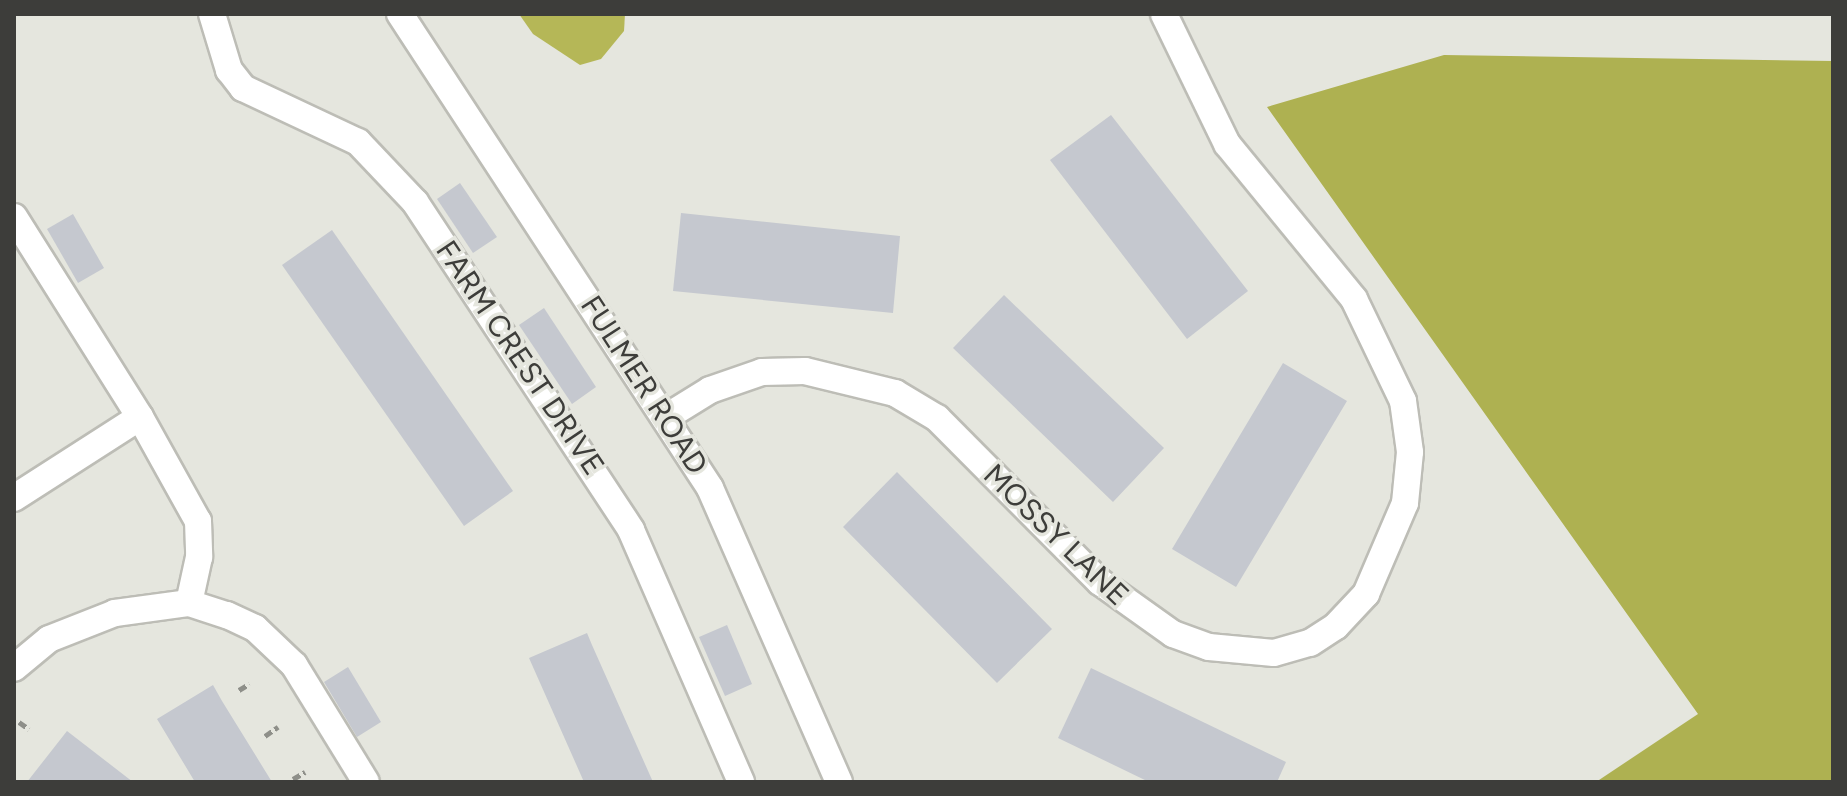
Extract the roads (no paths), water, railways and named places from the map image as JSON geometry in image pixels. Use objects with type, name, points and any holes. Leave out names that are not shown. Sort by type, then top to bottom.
[{"type":"street","name":"FARM CREST DRIVE","points":[[212,14],[229,70],[243,88],[358,142],[415,202],[624,518],[741,782]]},
{"type":"street","name":"FULMER ROAD","points":[[400,14],[668,416],[710,488],[839,782]]},
{"type":"street","name":"MOSSY LANE","points":[[668,416],[710,390],[762,372],[805,371],[881,388],[937,418],[1100,582],[1173,634],[1209,647],[1274,653],[1310,643],[1336,626],[1366,594],[1405,503],[1410,452],[1403,401],[1354,299],[1227,144],[1164,14]]},
{"type":"street","points":[[14,217],[140,417],[198,521],[199,557],[189,603]]},
{"type":"street","points":[[14,498],[140,417]]},
{"type":"street","points":[[14,668],[49,639],[76,627],[155,604],[189,603],[255,628],[294,665],[366,782]]}]
